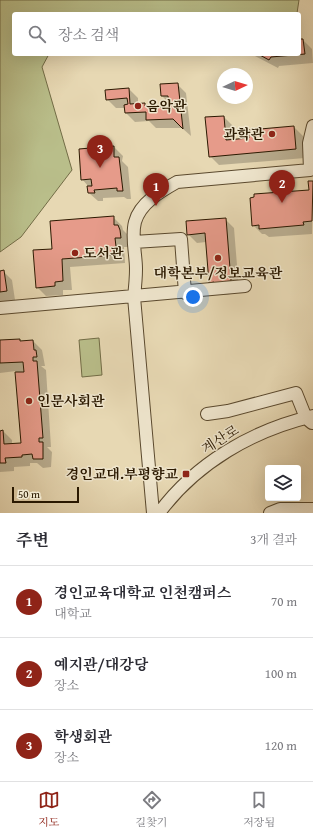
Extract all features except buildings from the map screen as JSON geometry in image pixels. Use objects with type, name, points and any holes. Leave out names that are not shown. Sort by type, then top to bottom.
[{"type":"street","points":[[153,513],[134,297],[136,268],[134,242],[135,222],[140,212],[161,191],[177,182],[310,170],[309,143],[313,126]]},
{"type":"street","points":[[134,242],[181,239],[185,293]]},
{"type":"street","points":[[0,308],[185,293],[245,286]]},
{"type":"street","points":[[206,414],[228,411],[296,393],[311,419]]},
{"type":"street","name":"계산로","points":[[165,511],[174,494],[201,470],[234,445],[285,423],[311,419]]},
{"type":"street","points":[[270,513],[280,509],[313,509]]},
{"type":"green space","points":[[0,0],[299,0],[297,12],[12,12],[12,56],[48,56],[42,67],[72,170],[21,237],[0,252]]},
{"type":"green space","points":[[99,338],[102,375],[82,377],[79,340]]},
{"type":"place","name":"음악관","points":[[138,106]]},
{"type":"place","name":"과학관","points":[[272,134]]},
{"type":"place","name":"학생회관","points":[[100,168]]},
{"type":"place","name":"예지관/대강당","points":[[282,203]]},
{"type":"place","name":"경인교육대학교 인천캠퍼스","points":[[156,206]]},
{"type":"place","name":"도서관","points":[[75,253]]},
{"type":"place","name":"대학본부/정보교육관","points":[[218,258]]},
{"type":"place","name":"인문사회관","points":[[29,401]]},
{"type":"place","name":"경인교대.부평향교","points":[[186,474]]}]
